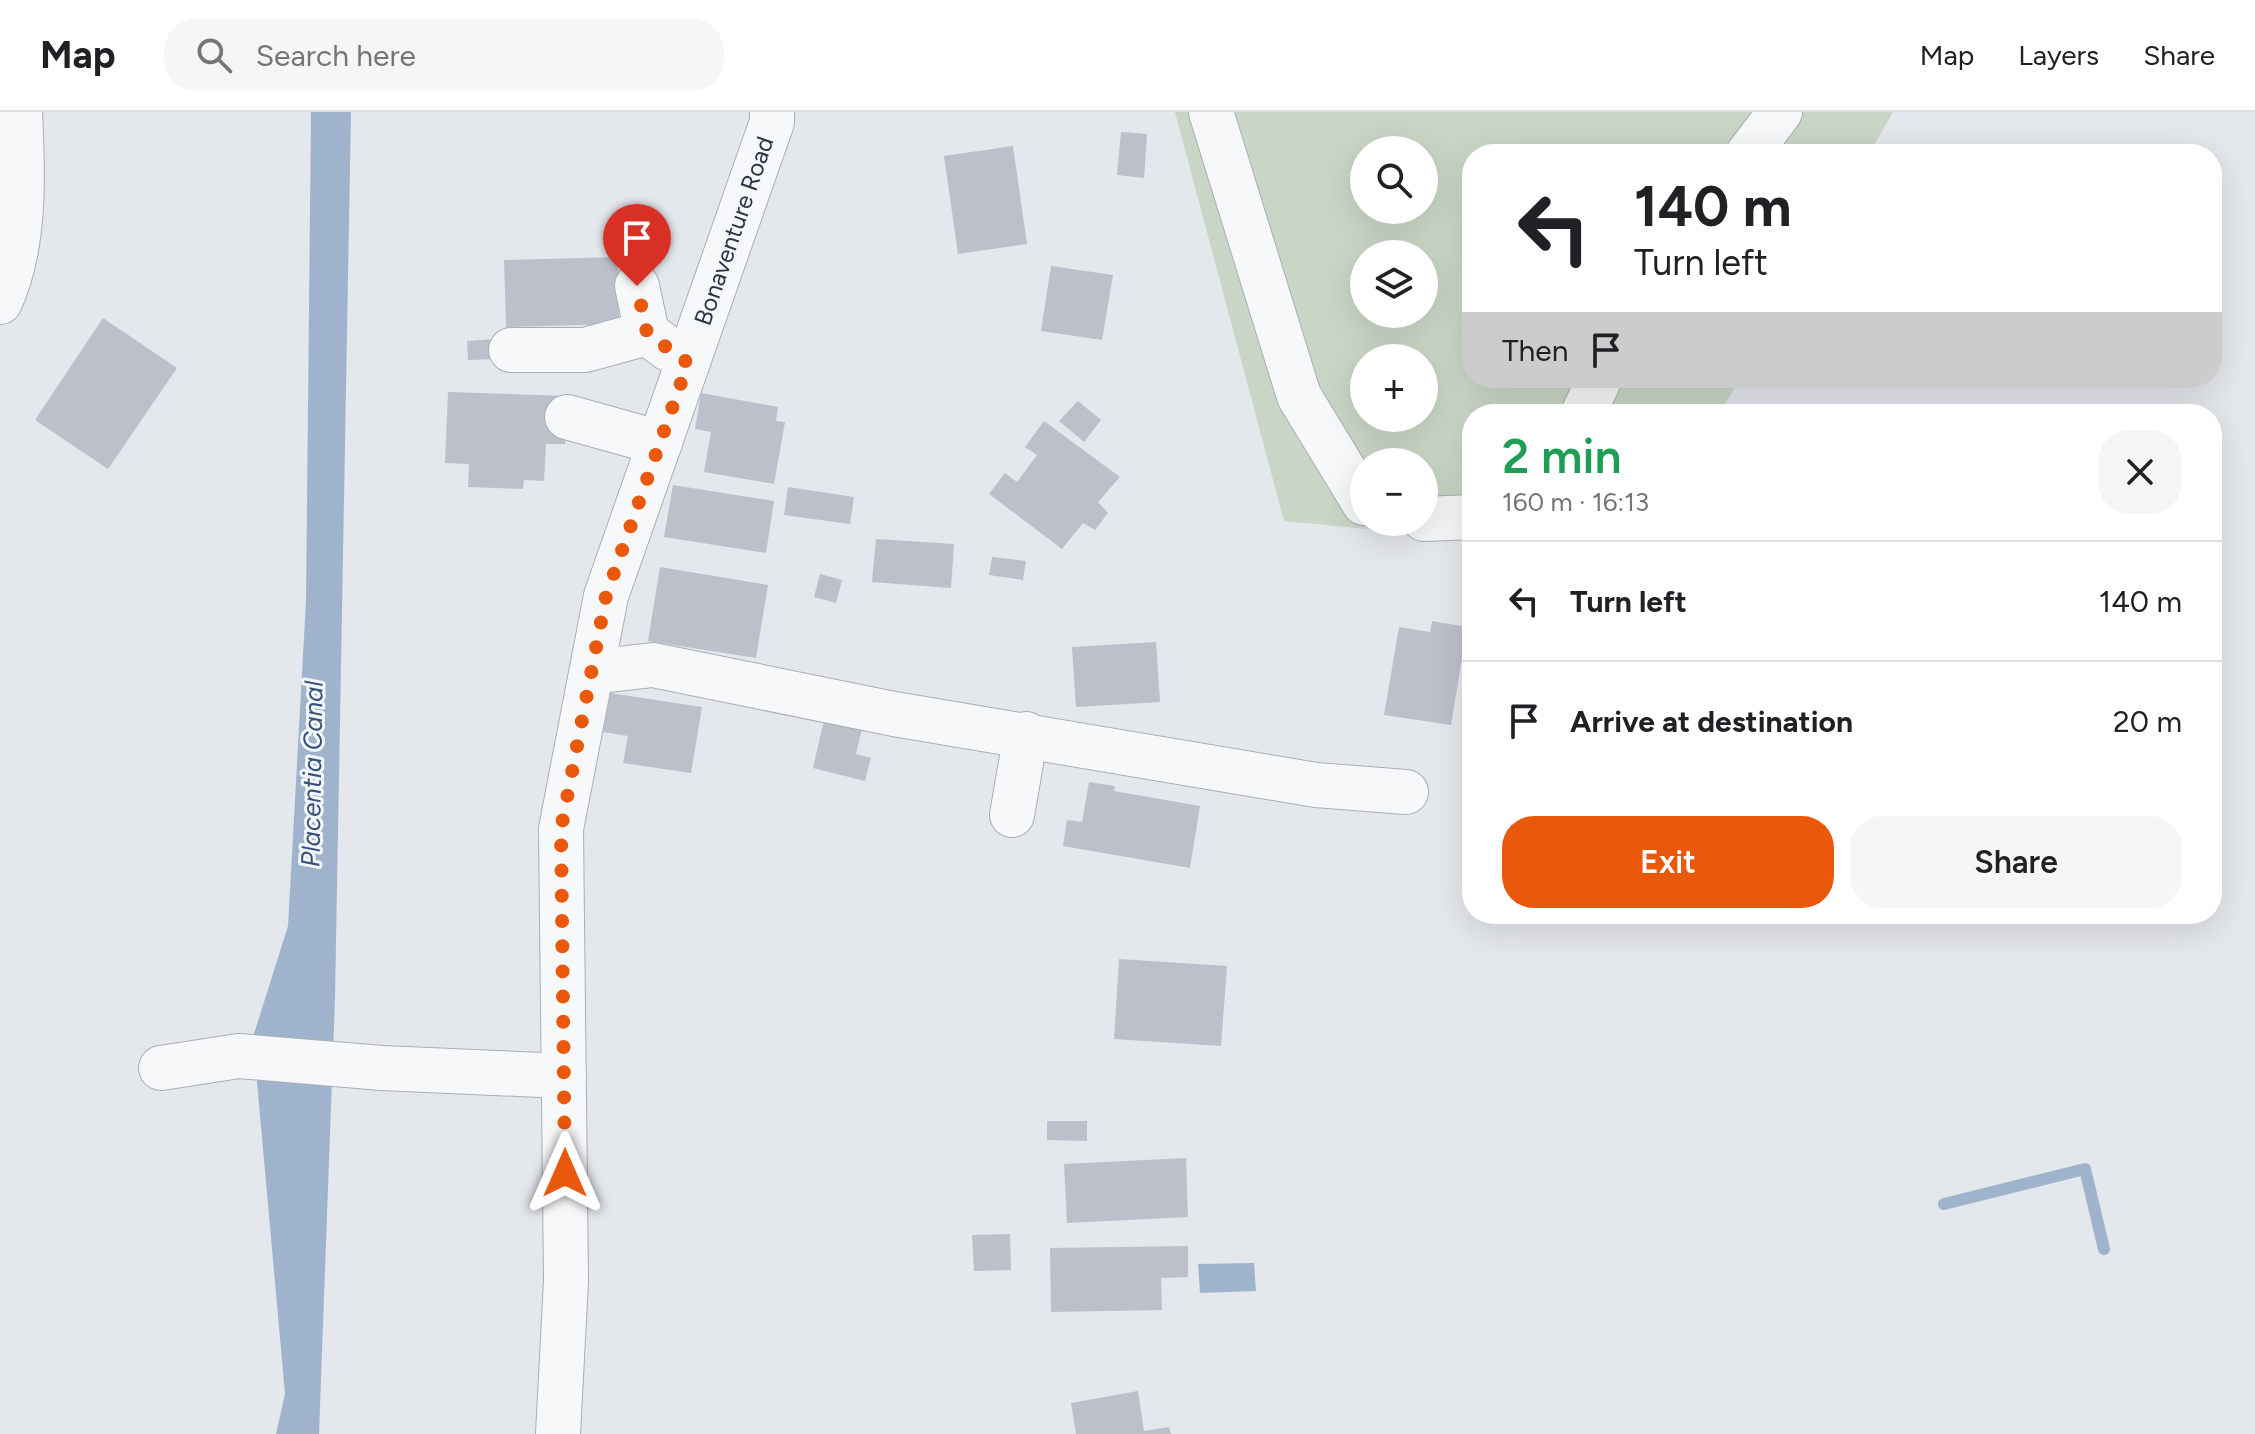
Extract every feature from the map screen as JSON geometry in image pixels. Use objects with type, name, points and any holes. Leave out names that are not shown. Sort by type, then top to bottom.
[{"type":"street","points":[[0,302],[12,275],[23,160],[20,112]]},
{"type":"street","name":"Bonaventure Road","points":[[558,1434],[566,1281],[561,829],[606,596],[772,122],[772,112]]},
{"type":"street","points":[[1211,112],[1299,396],[1350,480]]},
{"type":"street","points":[[1756,144],[1780,112]]},
{"type":"street","points":[[637,286],[647,333],[688,363]]},
{"type":"street","points":[[511,350],[585,350],[647,333]]},
{"type":"street","points":[[567,417],[660,443]]},
{"type":"street","points":[[1438,518],[1462,517]]},
{"type":"street","points":[[592,672],[653,665],[864,708],[1316,785],[1406,792]]},
{"type":"street","points":[[1012,815],[1026,734]]},
{"type":"street","points":[[161,1068],[239,1056],[382,1068],[564,1076]]},
{"type":"green space","points":[[1175,112],[1893,112],[1875,144],[1462,144],[1462,388],[1734,388],[1725,404],[1462,404],[1462,538],[1438,536],[1438,448],[1350,448],[1350,527],[1284,521]]},
{"type":"water","name":"Placentia Canal","points":[[311,112],[351,112],[335,998],[319,1434],[276,1434],[285,1394],[253,1037],[288,926],[306,601]]},
{"type":"water","points":[[1254,1263],[1256,1291],[1200,1293],[1198,1264]]},
{"type":"building","points":[[1121,132],[1147,134],[1144,178],[1117,175]]},
{"type":"building","points":[[1013,146],[1027,244],[958,254],[944,156]]},
{"type":"building","points":[[618,257],[619,324],[506,327],[504,260]]},
{"type":"building","points":[[1051,266],[1113,275],[1102,340],[1041,331]]},
{"type":"building","points":[[103,318],[177,368],[108,469],[35,420]]},
{"type":"building","points":[[496,339],[497,359],[468,360],[467,341]]},
{"type":"building","points":[[448,392],[567,396],[565,444],[546,444],[544,481],[524,480],[523,489],[468,487],[469,464],[445,463]]},
{"type":"building","points":[[701,393],[778,407],[776,421],[785,422],[774,484],[704,472],[711,432],[695,429]]},
{"type":"building","points":[[1078,401],[1101,420],[1084,442],[1059,421]]},
{"type":"building","points":[[1044,421],[1120,477],[1098,502],[1108,513],[1095,530],[1083,523],[1062,549],[989,494],[1005,473],[1017,482],[1037,455],[1025,447]]},
{"type":"building","points":[[673,485],[774,501],[766,553],[664,537]]},
{"type":"building","points":[[788,487],[854,497],[850,524],[784,515]]},
{"type":"building","points":[[876,539],[954,544],[951,588],[872,582]]},
{"type":"building","points":[[992,557],[1026,561],[1023,580],[989,575]]},
{"type":"building","points":[[660,567],[768,585],[756,658],[648,641]]},
{"type":"building","points":[[820,574],[842,580],[836,603],[814,597]]},
{"type":"building","points":[[1432,621],[1462,626],[1462,658],[1451,725],[1384,715],[1399,627],[1430,632]]},
{"type":"building","points":[[1156,642],[1160,702],[1076,707],[1072,647]]},
{"type":"building","points":[[610,693],[702,707],[691,773],[623,763],[628,736],[603,732]]},
{"type":"building","points":[[824,720],[862,729],[856,754],[871,758],[865,781],[813,768]]},
{"type":"building","points":[[1089,782],[1115,786],[1114,791],[1200,806],[1190,868],[1063,846],[1067,820],[1082,822]]},
{"type":"building","points":[[1119,959],[1227,966],[1221,1046],[1114,1039]]},
{"type":"building","points":[[1047,1121],[1087,1121],[1087,1141],[1047,1140]]},
{"type":"building","points":[[1186,1158],[1188,1217],[1067,1223],[1064,1164]]},
{"type":"building","points":[[1010,1234],[1011,1270],[974,1271],[972,1235]]},
{"type":"building","points":[[1188,1246],[1188,1277],[1161,1278],[1162,1310],[1051,1312],[1050,1248]]},
{"type":"building","points":[[1138,1391],[1144,1431],[1169,1427],[1171,1434],[1076,1434],[1071,1403]]},
{"type":"waterway","points":[[1944,1204],[2085,1169],[2104,1249]]},
{"type":"route","points":[[565,1173],[561,829],[606,596],[688,363],[647,333],[637,286]]}]
